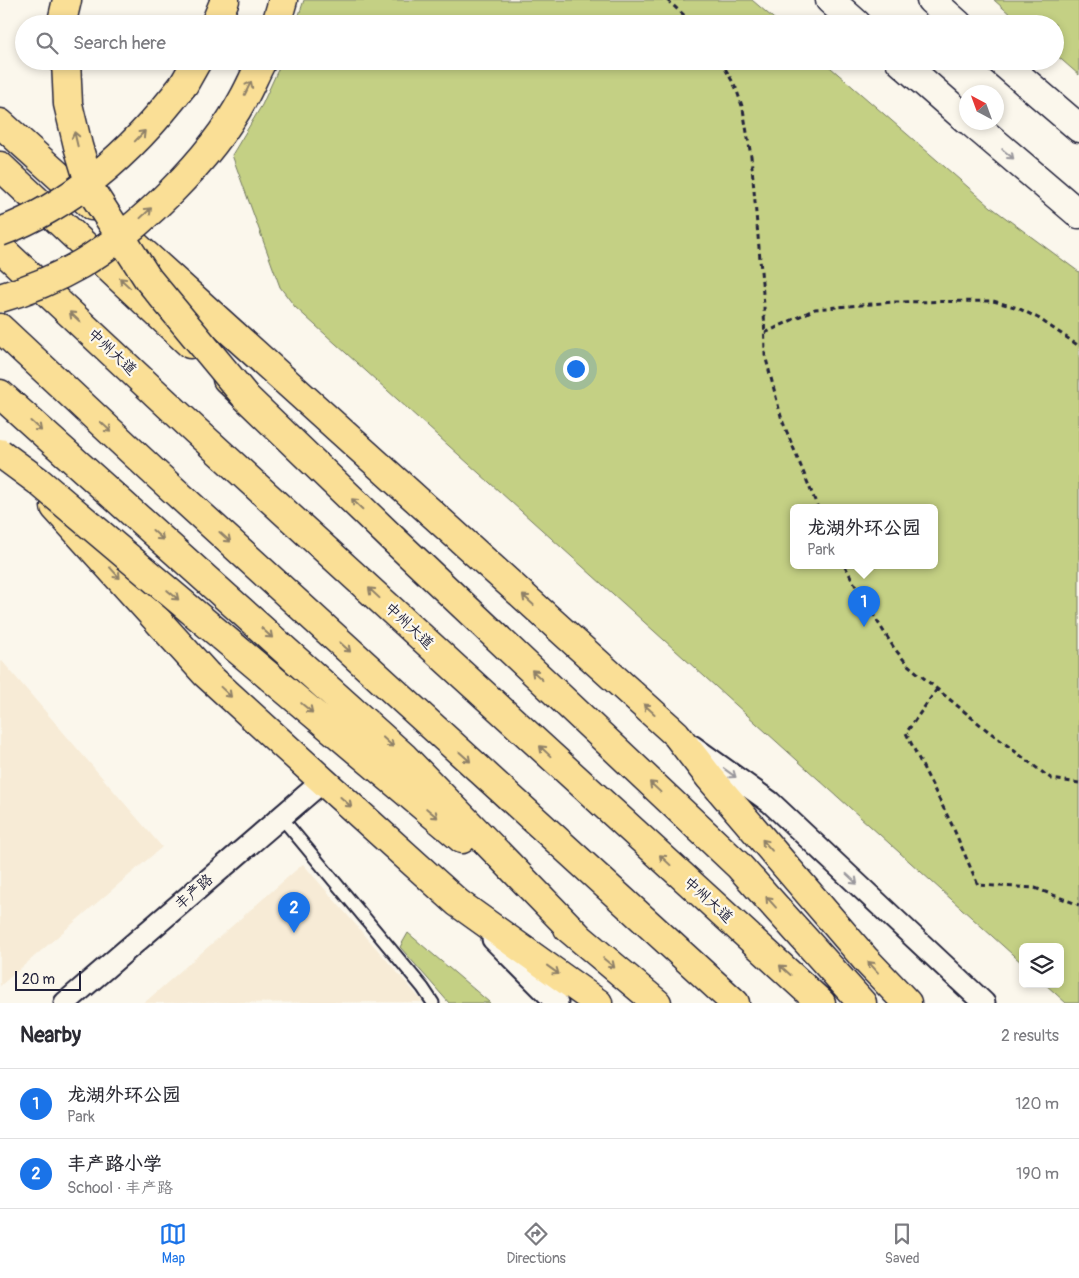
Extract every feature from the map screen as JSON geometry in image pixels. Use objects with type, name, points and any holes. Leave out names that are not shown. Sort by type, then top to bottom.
[{"type":"main road","points":[[63,15],[67,0]]},
{"type":"main road","points":[[219,15],[225,0]]},
{"type":"main road","points":[[278,15],[282,0]]},
{"type":"main road","points":[[830,0],[847,15]]},
{"type":"main road","points":[[931,0],[948,15]]},
{"type":"main road","points":[[66,70],[68,104],[92,192],[148,278],[245,396]]},
{"type":"main road","points":[[0,232],[18,226],[69,197],[117,160],[162,112],[184,84],[192,70]]},
{"type":"main road","points":[[0,298],[31,289],[80,264],[123,235],[181,181],[215,142],[243,100],[258,70]]},
{"type":"main road","points":[[910,70],[959,113]]},
{"type":"main road","points":[[1011,70],[1079,128]]},
{"type":"main road","points":[[0,123],[676,734],[716,785],[866,960],[907,1003]]},
{"type":"main road","points":[[980,130],[1079,214]]},
{"type":"main road","points":[[0,166],[738,865],[862,1003]]},
{"type":"main road","name":"中州大道","points":[[0,248],[821,1003]]},
{"type":"main road","points":[[0,328],[734,1003]]},
{"type":"main road","points":[[0,394],[404,756],[581,939]]},
{"type":"main road","points":[[0,446],[206,674],[458,903],[598,1003]]},
{"type":"main road","points":[[0,453],[38,481],[657,1003]]},
{"type":"street","points":[[676,734],[770,802],[984,1003]]},
{"type":"street","name":"丰产路","points":[[65,1003],[322,781]]},
{"type":"street","points":[[458,903],[557,1003]]},
{"type":"lane","points":[[281,817],[423,988],[433,1003]]},
{"type":"path","points":[[667,0],[684,15]]},
{"type":"path","points":[[726,70],[736,88],[743,109],[751,156],[764,305],[765,355],[782,420],[816,504]]},
{"type":"path","points":[[765,333],[815,309],[894,302],[993,301],[1018,308],[1038,318],[1079,346]]},
{"type":"path","points":[[847,569],[894,648],[908,665],[983,727],[1046,775],[1052,779],[1079,783]]},
{"type":"path","points":[[937,689],[906,733],[952,825],[978,884],[1035,888],[1079,905]]},
{"type":"shaded area","points":[[2,661],[162,847],[0,986],[0,663]]},
{"type":"shaded area","points":[[303,864],[423,1002],[144,1003]]},
{"type":"green space","points":[[304,0],[752,0],[770,15],[299,15]]},
{"type":"green space","points":[[994,0],[1079,0],[1079,75],[1064,62],[1064,15],[1011,15]]},
{"type":"green space","points":[[278,70],[833,70],[991,207],[1079,272],[1079,1003],[1066,1003],[1049,988],[1064,988],[1064,943],[1019,943],[1019,960],[295,307],[280,287],[232,155],[262,105]]},
{"type":"green space","points":[[408,933],[490,1003],[449,1003],[400,947]]},
{"type":"place","name":"龙湖外环公园","points":[[864,627]]},
{"type":"place","name":"丰产路小学","points":[[294,933]]}]
